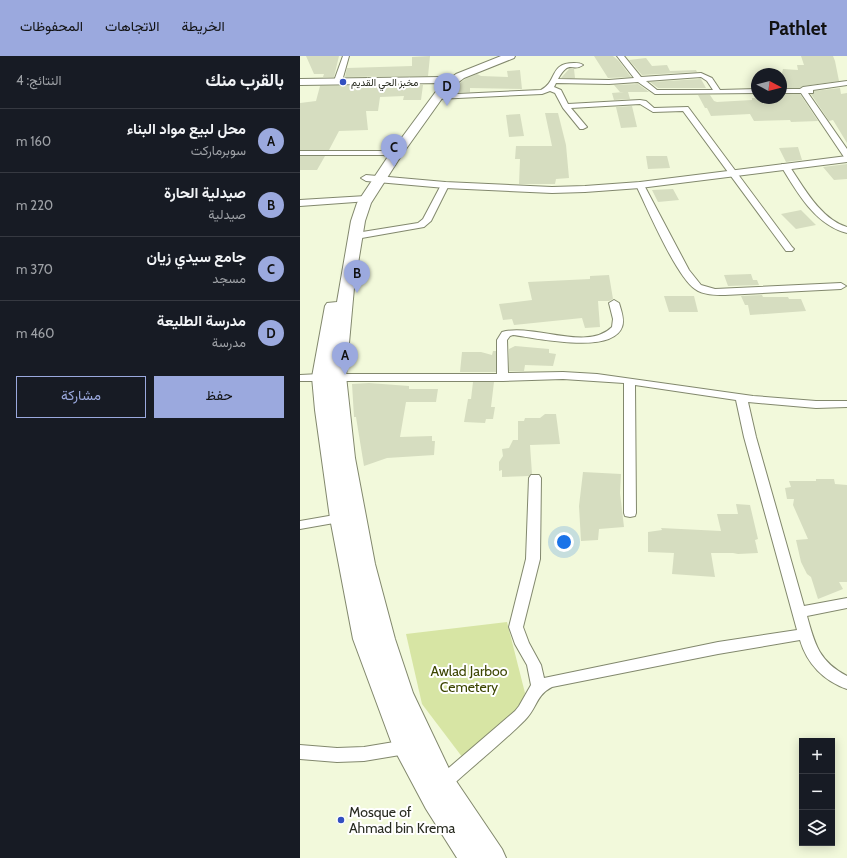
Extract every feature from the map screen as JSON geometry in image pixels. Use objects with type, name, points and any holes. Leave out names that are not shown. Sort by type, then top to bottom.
[{"type":"main road","points":[[472,858],[435,801],[406,747],[364,639],[348,517],[346,458],[329,376],[349,219],[372,179],[389,154],[443,86],[469,67],[499,56]]},
{"type":"main road","points":[[443,86],[460,76],[510,56]]},
{"type":"main road","points":[[329,376],[356,236],[360,212],[360,199]]},
{"type":"main road","points":[[348,517],[364,564],[384,639],[401,693],[443,784],[492,858]]},
{"type":"street","points":[[338,81],[346,56]]},
{"type":"street","points":[[620,56],[639,79],[655,92],[751,91]]},
{"type":"street","points":[[300,82],[338,81],[542,92],[550,88],[555,82],[561,68],[568,65],[580,65]]},
{"type":"street","points":[[555,82],[609,82],[701,75],[706,76],[718,92]]},
{"type":"street","points":[[802,91],[803,89],[847,83]]},
{"type":"street","points":[[550,88],[558,92],[566,106],[583,128]]},
{"type":"street","points":[[787,91],[847,90]]},
{"type":"street","points":[[802,91],[847,155]]},
{"type":"street","points":[[566,106],[640,102],[644,103],[653,110],[685,109],[789,249]]},
{"type":"street","points":[[300,153],[389,154]]},
{"type":"street","points":[[372,179],[445,185],[552,190],[640,185],[847,159]]},
{"type":"street","points":[[785,166],[811,204],[836,227],[847,230]]},
{"type":"street","points":[[356,236],[421,225],[427,221],[445,185]]},
{"type":"street","points":[[640,185],[686,272],[697,287],[714,292],[725,292],[841,286]]},
{"type":"street","points":[[300,203],[360,199]]},
{"type":"street","points":[[503,378],[502,340],[506,334],[513,332],[561,339],[595,338],[604,336],[613,332],[617,325],[614,303]]},
{"type":"street","points":[[300,378],[329,376],[430,378],[585,377],[741,397],[813,404],[847,404]]},
{"type":"street","points":[[630,382],[630,513]]},
{"type":"street","points":[[741,397],[752,444],[798,613],[810,651],[821,666],[847,683]]},
{"type":"street","points":[[535,478],[533,559],[516,627],[522,644],[534,665],[539,686]]},
{"type":"street","points":[[300,525],[348,517]]},
{"type":"street","points":[[798,613],[847,603]]},
{"type":"street","points":[[443,784],[521,714],[532,692],[539,686],[549,682],[718,648],[805,634]]},
{"type":"street","points":[[300,752],[337,755],[364,754],[406,747]]},
{"type":"green space","name":"Awlad Jarboo Cemetery","points":[[507,622],[525,693],[517,721],[469,766],[422,704],[406,634]]},
{"type":"building","points":[[306,56],[339,56],[334,77],[323,77],[324,74],[314,74]]},
{"type":"building","points":[[430,56],[428,76],[345,77],[347,68],[412,66],[412,57]]},
{"type":"building","points":[[594,56],[613,56],[619,61],[631,77],[608,78]]},
{"type":"building","points":[[801,56],[833,56],[839,81],[803,86],[800,88],[787,88],[787,69],[798,70],[797,65],[804,65]]},
{"type":"building","points":[[646,58],[652,66],[667,65],[670,71],[696,70],[697,72],[642,75],[629,60]]},
{"type":"building","points":[[569,69],[574,69],[575,78],[561,78]]},
{"type":"building","points":[[520,70],[522,89],[470,88],[470,92],[456,93],[456,88],[454,88],[465,79],[477,74],[481,76],[508,77],[507,71]]},
{"type":"building","points":[[701,79],[706,88],[658,88],[650,82]]},
{"type":"building","points":[[638,84],[649,92],[628,92],[630,99],[614,100],[612,93],[624,92],[620,92],[614,85]]},
{"type":"building","points":[[423,85],[421,100],[403,100],[404,96],[380,97],[378,111],[366,111],[368,130],[339,131],[329,150],[300,150],[300,103],[316,101],[320,86]]},
{"type":"building","points":[[840,88],[841,94],[847,93],[847,143],[833,120],[829,121],[811,94],[814,94],[814,91]]},
{"type":"building","points":[[787,94],[800,94],[818,121],[754,121],[750,114],[711,116],[698,95],[710,95],[714,101],[751,100],[751,104],[787,104]]},
{"type":"building","points":[[632,106],[637,127],[621,128],[616,107]]},
{"type":"building","points":[[545,113],[558,113],[566,145],[569,178],[556,179],[555,184],[519,184],[520,159],[515,159],[516,146],[552,146]]},
{"type":"building","points":[[520,114],[524,136],[509,137],[506,115]]},
{"type":"building","points":[[798,147],[802,160],[786,162],[779,148]]},
{"type":"building","points":[[300,156],[325,156],[317,170],[300,170]]},
{"type":"building","points":[[646,156],[667,156],[670,168],[648,169]]},
{"type":"building","points":[[847,164],[847,179],[834,180],[823,167]]},
{"type":"building","points":[[673,189],[679,200],[658,202],[652,190]]},
{"type":"building","points":[[801,210],[816,225],[796,229],[781,214]]},
{"type":"building","points":[[751,274],[753,280],[757,280],[759,285],[728,286],[724,275]]},
{"type":"building","points":[[609,275],[613,299],[609,301],[598,301],[600,327],[585,328],[582,318],[514,325],[512,319],[503,320],[499,304],[532,300],[528,282],[590,279],[590,276]]},
{"type":"building","points":[[762,295],[763,297],[788,297],[789,299],[801,299],[806,311],[750,315],[748,305],[745,305],[741,296]]},
{"type":"building","points":[[664,296],[694,296],[698,312],[669,312]]},
{"type":"building","points":[[515,346],[549,349],[549,353],[556,354],[553,366],[525,365],[524,371],[509,371],[509,349]]},
{"type":"building","points":[[493,351],[496,351],[496,372],[460,372],[462,352],[481,352],[492,355]]},
{"type":"building","points":[[473,382],[494,382],[491,407],[495,407],[493,419],[486,419],[485,423],[464,422],[468,399],[471,399]]},
{"type":"building","points":[[369,383],[409,386],[409,389],[438,389],[436,402],[406,402],[400,437],[432,436],[432,441],[435,441],[434,455],[387,458],[364,466],[356,417],[354,417],[352,384]]},
{"type":"building","points":[[545,414],[556,414],[560,444],[530,445],[532,474],[529,476],[502,477],[502,470],[499,471],[499,462],[503,456],[502,449],[509,448],[513,440],[518,440],[518,421],[524,421],[525,418],[540,418]]},
{"type":"building","points":[[583,472],[621,474],[620,493],[624,527],[599,529],[598,540],[581,541],[579,506]]},
{"type":"building","points":[[816,479],[834,479],[835,484],[847,485],[847,582],[839,582],[843,589],[818,599],[811,577],[807,574],[801,562],[796,540],[808,539],[793,505],[794,499],[787,499],[785,488],[791,487],[789,481],[816,481]]},
{"type":"building","points":[[736,504],[750,505],[758,539],[755,540],[758,553],[711,553],[715,577],[672,574],[674,553],[648,552],[648,532],[662,530],[661,528],[721,531],[717,514],[738,514]]},
{"type":"place","name":"مخبز الحي القديم","points":[[343,82]]},
{"type":"place","name":"مدرسة الطليعة","points":[[447,106]]},
{"type":"place","name":"جامع سيدي زيان","points":[[394,167]]},
{"type":"place","name":"صيدلية الحارة","points":[[357,293]]},
{"type":"place","name":"محل لبيع مواد البناء","points":[[345,375]]},
{"type":"place","name":"Mosque of Ahmad bin Krema","points":[[341,820]]}]
